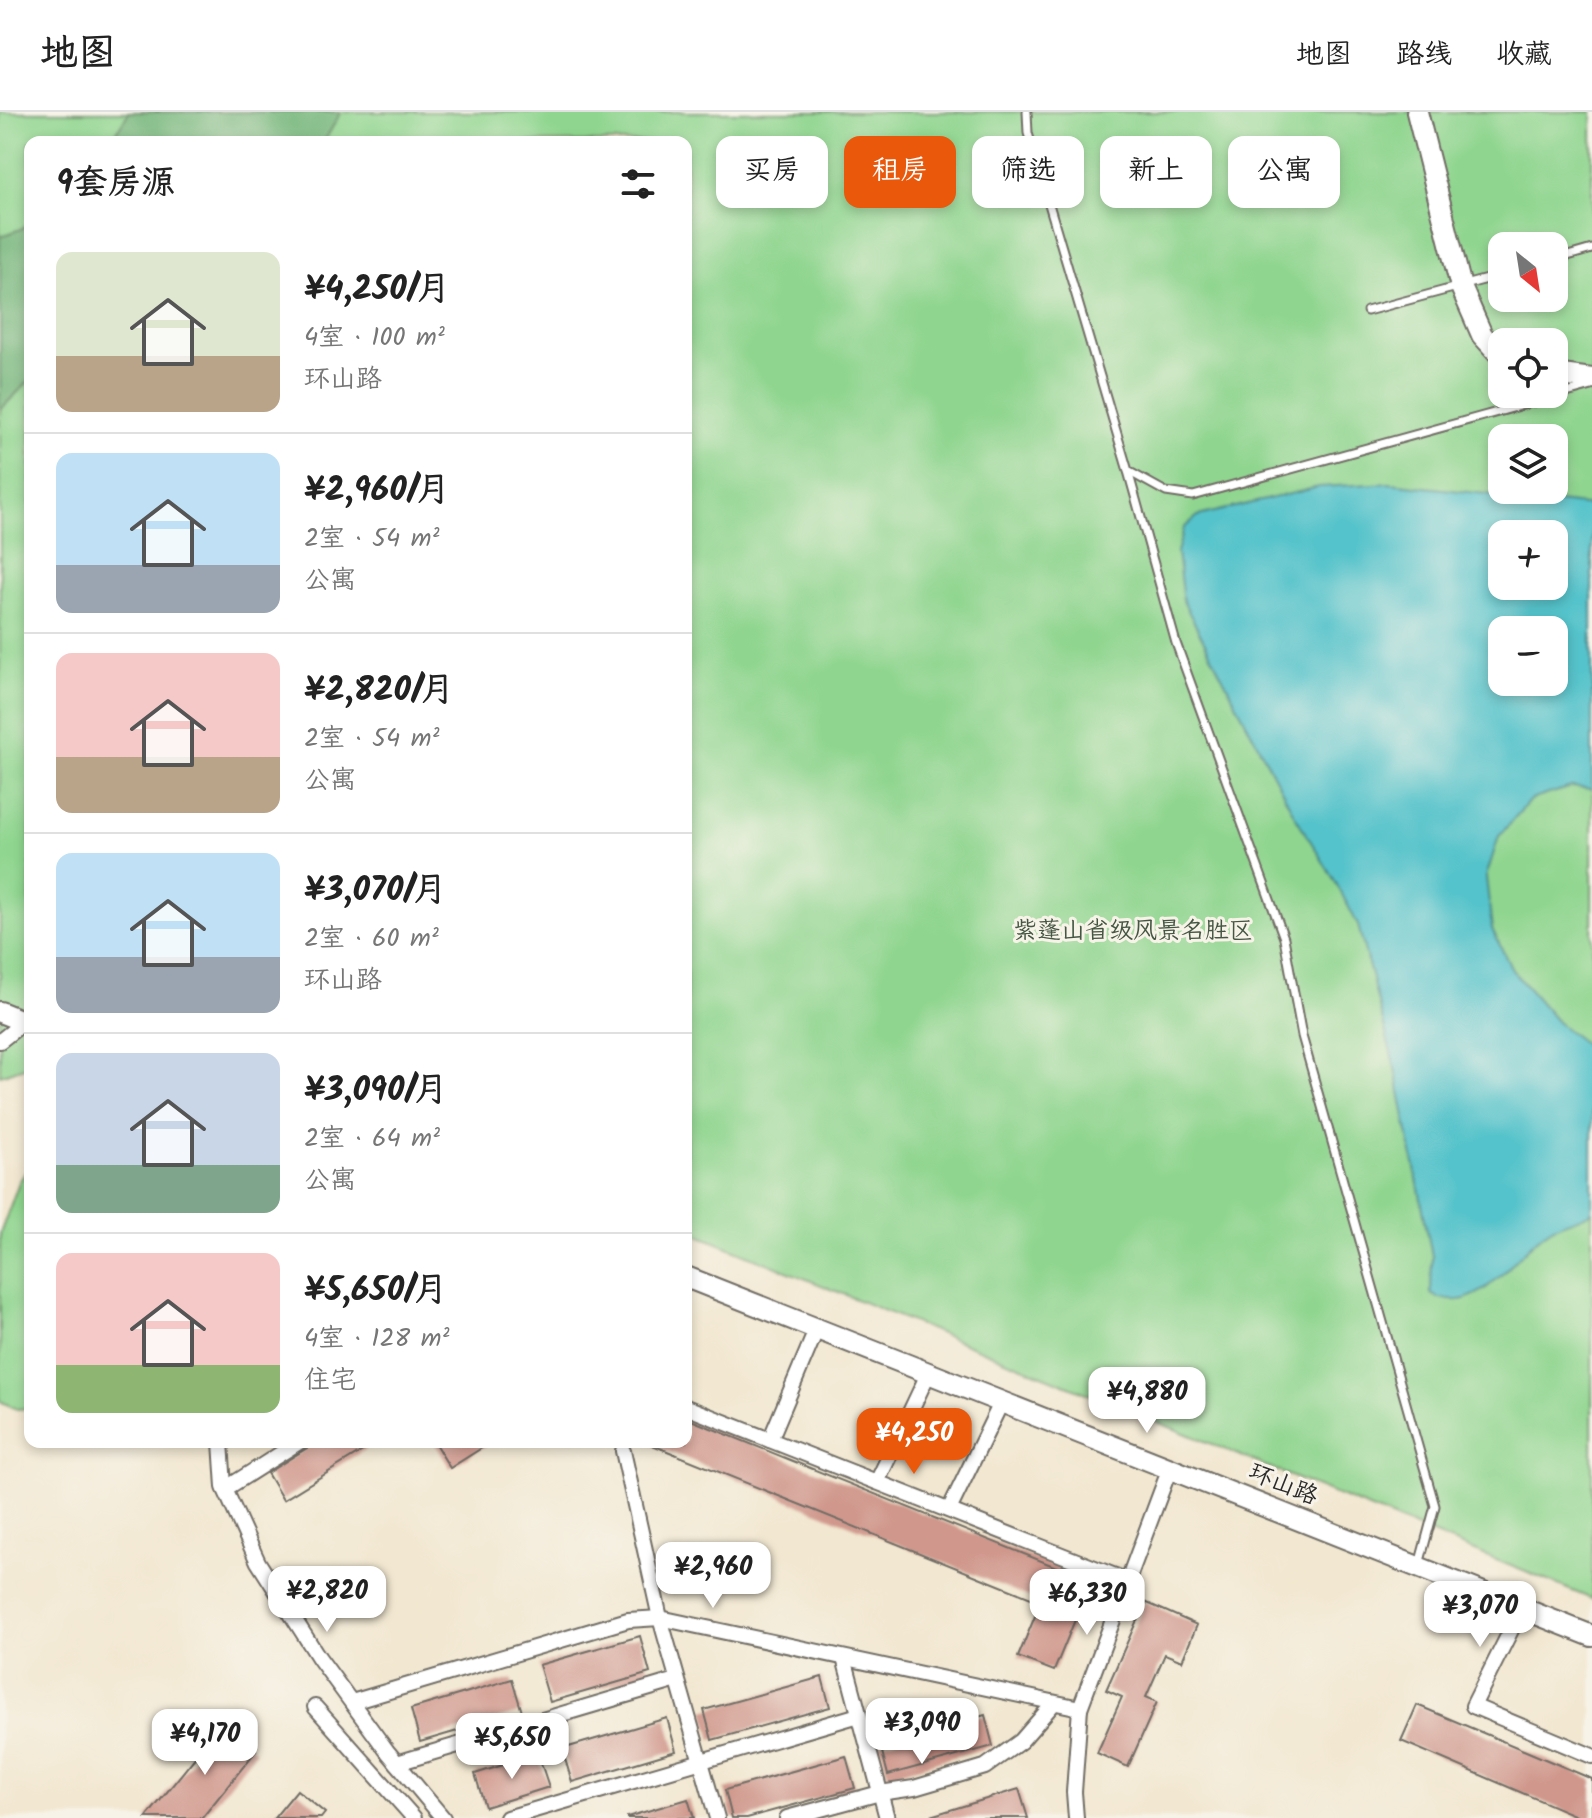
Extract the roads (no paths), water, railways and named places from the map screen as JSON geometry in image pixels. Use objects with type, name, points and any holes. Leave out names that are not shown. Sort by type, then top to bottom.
[{"type":"main road","points":[[1417,112],[1461,287],[1482,335],[1488,342]]},
{"type":"main road","points":[[1568,376],[1592,379]]},
{"type":"main road","points":[[0,1012],[24,1022]]},
{"type":"main road","name":"环山路","points":[[692,1279],[1592,1636]]},
{"type":"street","points":[[0,1041],[24,1025]]},
{"type":"street","points":[[770,1440],[817,1328]]},
{"type":"street","points":[[877,1482],[929,1372]]},
{"type":"street","points":[[949,1510],[1002,1401]]},
{"type":"street","points":[[692,1409],[1128,1581]]},
{"type":"street","points":[[222,1448],[225,1489],[258,1562],[319,1658],[397,1763],[443,1818]]},
{"type":"street","points":[[225,1489],[290,1448]]},
{"type":"street","points":[[623,1451],[660,1618],[717,1818]]},
{"type":"street","points":[[1076,1818],[1074,1792],[1080,1708],[1170,1468]]},
{"type":"street","points":[[1522,1608],[1473,1706],[1592,1756]]},
{"type":"street","points":[[352,1702],[628,1620],[660,1618],[1080,1708]]},
{"type":"street","points":[[844,1658],[887,1818]]},
{"type":"street","points":[[397,1763],[677,1680]]},
{"type":"street","points":[[787,1818],[880,1793],[914,1788],[985,1767],[1021,1741],[1054,1703]]},
{"type":"street","points":[[315,1707],[414,1818]]},
{"type":"street","points":[[507,1818],[859,1715]]},
{"type":"lane","points":[[1027,112],[1028,133],[1176,643],[1284,938],[1302,1036],[1435,1506],[1418,1567]]},
{"type":"lane","points":[[1568,256],[1592,249]]},
{"type":"lane","points":[[1367,311],[1488,279]]},
{"type":"lane","points":[[1128,471],[1166,492],[1193,496],[1592,386]]},
{"type":"water","points":[[1390,483],[1488,494],[1488,504],[1592,506],[1592,789],[1571,787],[1530,800],[1499,836],[1486,877],[1492,929],[1512,970],[1557,1022],[1592,1050],[1592,1211],[1552,1228],[1482,1291],[1466,1298],[1449,1300],[1431,1294],[1432,1256],[1397,1076],[1358,925],[1294,814],[1183,601],[1177,552],[1184,528],[1198,516],[1319,487]]},
{"type":"park label","name":"紫蓬山省级风景名胜区","points":[[1133,931]]}]
